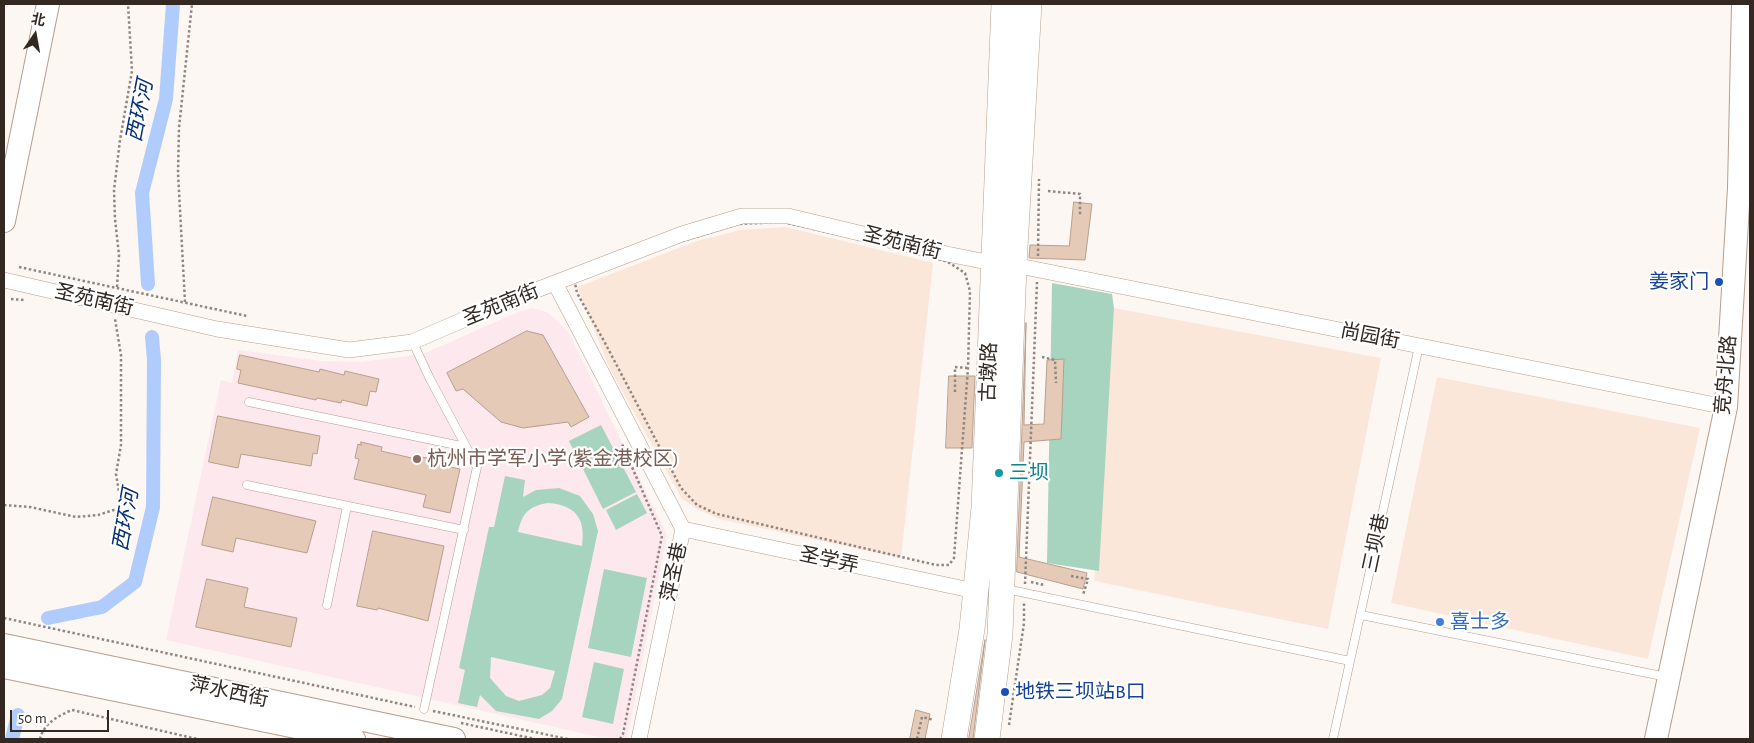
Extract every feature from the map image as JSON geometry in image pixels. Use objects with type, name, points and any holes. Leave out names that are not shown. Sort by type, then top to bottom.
[{"type":"main road","points":[[4,221],[48,4]]},
{"type":"main road","name":"古墩路","points":[[954,739],[972,628],[984,508],[1015,266],[1004,4]]},
{"type":"main road","name":"古墩路","points":[[998,734],[1000,634],[1015,266],[1029,4]]},
{"type":"main road","name":"竞舟北路","points":[[1656,739],[1726,407],[1739,188],[1743,4]]},
{"type":"main road","name":"萍水西街","points":[[4,653],[324,736],[354,739]]},
{"type":"main road","name":"萍水西街","points":[[70,670],[454,739]]},
{"type":"street","name":"圣苑南街","points":[[4,280],[217,329],[349,350],[412,342],[500,304],[682,234],[742,216],[788,216],[946,254],[1015,266]]},
{"type":"street","name":"尚园街","points":[[1015,266],[1726,407]]},
{"type":"street","name":"萍圣巷","points":[[555,283],[683,529],[639,739]]},
{"type":"street","name":"圣学弄","points":[[683,529],[975,591]]},
{"type":"lane","name":"三坝巷","points":[[1333,739],[1419,346]]},
{"type":"lane","points":[[416,348],[430,380],[477,467],[424,709]]},
{"type":"lane","points":[[249,402],[466,447]]},
{"type":"lane","points":[[247,484],[464,530]]},
{"type":"lane","points":[[326,605],[347,506]]},
{"type":"lane","points":[[1002,588],[1350,661]]},
{"type":"lane","points":[[1361,615],[1669,677]]},
{"type":"path","points":[[117,287],[119,255],[114,190],[120,140],[132,71],[128,4]]},
{"type":"path","points":[[185,302],[178,173],[179,128],[192,4]]},
{"type":"path","points":[[998,734],[1024,623],[1025,554],[1015,266],[1039,178]]},
{"type":"path","points":[[1048,191],[1080,194],[1080,216]]},
{"type":"path","points":[[783,222],[919,253],[948,262],[965,273],[970,292],[968,368],[954,558],[949,564],[936,565],[717,514],[697,505],[681,488],[604,341],[576,293],[575,283],[579,279],[663,247],[738,224],[783,222]]},
{"type":"path","points":[[19,267],[248,316]]},
{"type":"path","points":[[4,505],[30,507],[76,517],[98,515],[117,509],[121,504],[116,474],[121,446],[121,355],[115,319]]},
{"type":"path","points":[[1042,357],[1055,360],[1056,383]]},
{"type":"path","points":[[955,392],[955,367],[968,368]]},
{"type":"path","points":[[619,438],[662,536],[623,734],[620,739]]},
{"type":"path","points":[[1071,576],[1088,579],[1084,595],[1075,593]]},
{"type":"path","points":[[1031,582],[1048,586]]},
{"type":"path","points":[[4,618],[568,739]]},
{"type":"path","points":[[40,739],[42,731],[56,717],[72,710],[197,739]]},
{"type":"path","points":[[918,739],[922,717],[934,720]]},
{"type":"shaded area","points":[[786,227],[933,263],[901,558],[719,519],[697,509],[682,499],[610,369],[577,287],[697,241],[740,230]]},
{"type":"shaded area","name":"杭州市学军小学(紫金港校区)","points":[[533,308],[547,312],[568,331],[667,535],[627,739],[608,739],[166,640],[221,380],[232,383],[238,350],[322,361],[361,362],[423,354],[518,312]]},
{"type":"shaded area","points":[[1114,308],[1381,358],[1328,629],[1094,581]]},
{"type":"shaded area","points":[[1437,377],[1700,428],[1648,659],[1391,603]]},
{"type":"green space","points":[[1052,283],[1112,294],[1114,308],[1099,571],[1047,563]]},
{"type":"green space","points":[[601,425],[636,492],[603,509],[569,441]]},
{"type":"green space","points":[[505,476],[525,480],[523,497],[536,490],[559,488],[580,496],[593,514],[598,531],[562,699],[552,711],[539,719],[496,711],[480,695],[477,707],[458,703],[465,670],[459,668],[489,527],[494,527]],"holes":[[[548,503],[566,507],[577,515],[582,528],[582,546],[518,532],[524,515],[531,508]],[[491,657],[555,671],[550,688],[542,695],[519,701],[506,696],[490,678]]]},
{"type":"green space","points":[[637,494],[647,513],[616,530],[606,510]]},
{"type":"green space","points":[[604,569],[647,578],[631,657],[588,648]]},
{"type":"green space","points":[[594,662],[624,669],[613,724],[582,717]]},
{"type":"building","points":[[1074,202],[1092,204],[1085,260],[1029,258],[1030,245],[1069,246]]},
{"type":"building","points":[[1026,323],[1024,425],[1044,424],[1047,360],[1064,359],[1061,439],[1024,442],[1019,557],[1087,573],[1083,589],[1017,572]]},
{"type":"building","points":[[527,331],[543,335],[589,417],[571,427],[568,422],[523,428],[501,422],[463,389],[456,391],[447,373]]},
{"type":"building","points":[[240,355],[319,372],[320,369],[344,375],[345,371],[379,379],[376,392],[370,391],[367,406],[342,400],[341,403],[317,398],[316,400],[238,383],[241,370],[237,369]]},
{"type":"building","points":[[949,376],[975,376],[972,448],[946,448]]},
{"type":"building","points":[[218,416],[320,436],[317,454],[313,453],[311,466],[241,454],[238,468],[209,462]]},
{"type":"building","points":[[361,442],[382,447],[381,451],[416,459],[417,456],[436,460],[435,464],[460,469],[450,513],[423,507],[426,495],[354,479],[359,459],[355,458],[358,444],[361,445]]},
{"type":"building","points":[[213,497],[316,521],[307,553],[236,538],[233,552],[202,545]]},
{"type":"building","points":[[373,531],[444,546],[428,621],[378,608],[377,610],[357,606]]},
{"type":"building","points":[[207,579],[248,588],[244,607],[297,618],[291,647],[196,627]]},
{"type":"building","points":[[985,640],[973,739],[969,739]]},
{"type":"building","points":[[916,710],[930,714],[925,739],[910,739]]},
{"type":"waterway","name":"西环河","points":[[148,284],[142,193],[166,99],[173,4]]},
{"type":"waterway","name":"西环河","points":[[48,618],[102,607],[135,582],[153,507],[154,360],[152,337]]},
{"type":"waterway","name":"西环河","points":[[12,739],[18,715]]},
{"type":"place","name":"姜家门","points":[[1719,282]]},
{"type":"place","name":"杭州市学军小学(紫金港校区)","points":[[417,459]]},
{"type":"place","name":"三坝","points":[[999,473]]},
{"type":"place","name":"喜士多","points":[[1440,622]]},
{"type":"place","name":"地铁三坝站B口","points":[[1005,692]]}]
